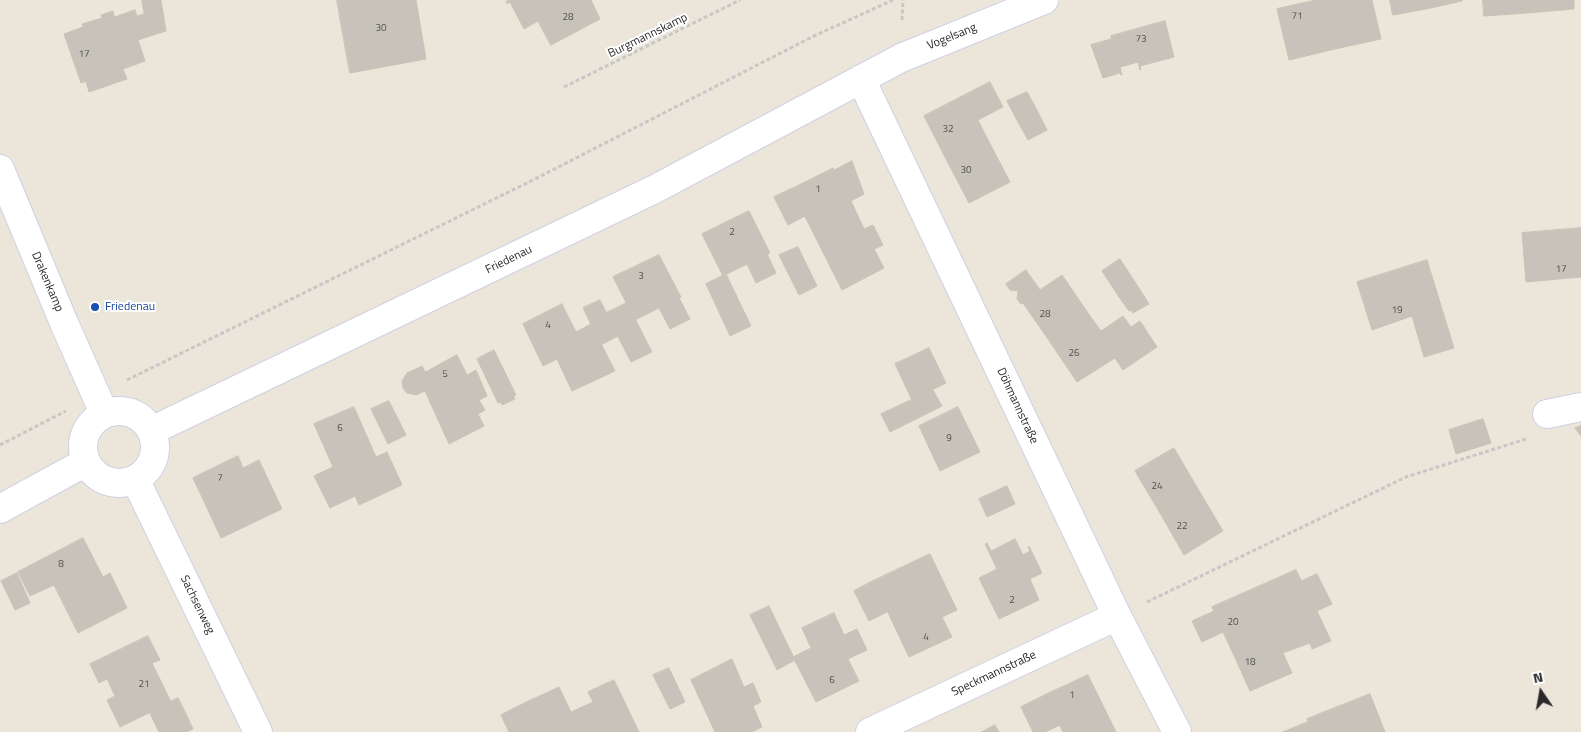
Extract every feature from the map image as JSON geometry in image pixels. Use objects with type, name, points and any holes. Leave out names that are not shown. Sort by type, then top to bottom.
[{"type":"street","name":"Vogelsang","points":[[861,79],[901,58],[1044,0]]},
{"type":"street","name":"Friedenau","points":[[151,431],[655,189],[861,79]]},
{"type":"street","name":"Döhmannstraße","points":[[861,79],[1117,616],[1177,732]]},
{"type":"street","name":"Drakenkamp","points":[[0,169],[99,404]]},
{"type":"street","points":[[99,404],[117,411],[131,413],[143,420],[151,431],[155,444],[153,458],[146,470],[135,479],[122,482],[107,481],[94,474],[86,462],[83,448],[84,434],[92,422],[99,404]]},
{"type":"street","points":[[1547,414],[1581,407]]},
{"type":"street","points":[[0,509],[86,462]]},
{"type":"street","name":"Sachsenweg","points":[[135,479],[258,732]]},
{"type":"street","name":"Speckmannstraße","points":[[870,732],[1117,616]]},
{"type":"path","name":"Burgmannskamp","points":[[564,87],[740,0]]},
{"type":"path","points":[[0,445],[99,404],[814,36],[893,0]]},
{"type":"path","points":[[1117,616],[1406,478],[1529,438],[1547,414]]},
{"type":"building","points":[[142,0],[161,0],[166,31],[144,38],[137,16],[144,14]]},
{"type":"building","points":[[337,0],[416,0],[426,59],[350,73]]},
{"type":"building","points":[[509,0],[527,0],[538,21],[524,29],[510,2],[507,4],[506,2]]},
{"type":"building","points":[[527,0],[591,0],[600,19],[551,45]]},
{"type":"building","points":[[1322,0],[1335,49],[1289,60],[1277,9]]},
{"type":"building","points":[[1322,0],[1372,0],[1381,39],[1335,49]]},
{"type":"building","points":[[1390,0],[1425,0],[1426,9],[1393,15]]},
{"type":"building","points":[[1425,0],[1462,0],[1462,1],[1426,9]]},
{"type":"building","points":[[1483,0],[1526,0],[1527,13],[1484,16]]},
{"type":"building","points":[[1526,0],[1574,0],[1574,9],[1527,13]]},
{"type":"building","points":[[135,10],[144,38],[138,40],[145,61],[123,69],[127,79],[89,92],[86,81],[81,83],[64,34],[83,27],[82,24],[102,18],[101,15],[113,11],[114,17]]},
{"type":"building","points":[[1165,21],[1174,57],[1140,66],[1140,70],[1138,62],[1120,67],[1121,75],[1111,36]]},
{"type":"building","points":[[1112,39],[1120,73],[1103,78],[1091,45]]},
{"type":"building","points":[[990,82],[1003,107],[978,120],[987,138],[946,159],[924,116]]},
{"type":"building","points":[[1027,92],[1038,112],[1018,122],[1007,101]]},
{"type":"building","points":[[1038,112],[1047,130],[1028,140],[1018,122]]},
{"type":"building","points":[[987,138],[1010,182],[969,203],[946,159]]},
{"type":"building","points":[[852,161],[864,194],[851,201],[864,229],[873,225],[883,245],[874,249],[884,268],[842,290],[791,189],[833,168],[834,170]]},
{"type":"building","points":[[791,189],[805,216],[788,225],[774,197]]},
{"type":"building","points":[[749,211],[770,253],[767,254],[776,273],[756,283],[747,264],[723,276],[702,234]]},
{"type":"building","points":[[1581,228],[1581,277],[1526,282],[1522,233]]},
{"type":"building","points":[[798,247],[817,286],[799,295],[779,255]]},
{"type":"building","points":[[659,255],[690,319],[670,329],[659,308],[635,320],[613,277]]},
{"type":"building","points":[[1120,259],[1137,285],[1119,297],[1102,271]]},
{"type":"building","points":[[1427,260],[1454,348],[1424,357],[1412,316],[1372,330],[1357,282]]},
{"type":"building","points":[[1026,270],[1040,290],[1062,275],[1090,316],[1050,342],[1023,303],[1021,304],[1017,299],[1018,291],[1010,290],[1006,284]]},
{"type":"building","points":[[726,274],[751,326],[730,336],[706,284]]},
{"type":"building","points":[[1137,285],[1149,304],[1133,313],[1131,310],[1129,311],[1119,297]]},
{"type":"building","points":[[600,300],[618,336],[601,345],[583,308]]},
{"type":"building","points":[[627,303],[652,352],[631,362],[606,313]]},
{"type":"building","points":[[562,304],[576,332],[591,324],[615,371],[572,391],[557,359],[543,366],[523,324]]},
{"type":"building","points":[[1090,316],[1101,331],[1123,316],[1131,327],[1140,321],[1157,347],[1123,370],[1115,358],[1077,382],[1050,342]]},
{"type":"building","points":[[929,348],[946,383],[912,400],[895,364]]},
{"type":"building","points":[[494,350],[516,395],[513,396],[515,399],[502,405],[501,402],[498,403],[477,359]]},
{"type":"building","points":[[457,355],[467,375],[476,370],[487,396],[479,400],[485,410],[478,414],[484,426],[449,444],[425,391],[416,395],[407,393],[403,388],[402,381],[407,373],[422,366],[425,372]]},
{"type":"building","points":[[933,390],[942,406],[890,432],[881,414]]},
{"type":"building","points":[[389,401],[406,435],[388,444],[371,409]]},
{"type":"building","points":[[354,407],[376,457],[387,452],[402,485],[359,505],[355,496],[330,508],[314,476],[333,467],[314,424]]},
{"type":"building","points":[[958,407],[980,452],[940,471],[919,426]]},
{"type":"building","points":[[1483,419],[1491,443],[1456,454],[1449,430]]},
{"type":"building","points":[[1581,426],[1581,436],[1575,428]]},
{"type":"building","points":[[1174,448],[1198,489],[1160,513],[1135,471]]},
{"type":"building","points":[[238,456],[243,468],[259,460],[282,509],[221,538],[193,478]]},
{"type":"building","points":[[1007,486],[1015,504],[987,517],[979,499]]},
{"type":"building","points":[[1198,489],[1223,531],[1184,555],[1160,513]]},
{"type":"building","points":[[83,538],[103,577],[110,573],[127,608],[78,633],[54,585],[30,596],[18,572]]},
{"type":"building","points":[[1015,539],[1023,555],[1030,551],[1029,546],[1042,573],[1030,579],[1039,600],[999,619],[979,578],[997,569],[985,544],[987,543],[991,551]]},
{"type":"building","points":[[930,554],[957,610],[942,617],[952,637],[909,657],[873,581]]},
{"type":"building","points":[[1296,570],[1317,611],[1231,649],[1223,632],[1202,642],[1192,621],[1214,611],[1212,607]]},
{"type":"building","points":[[17,573],[30,603],[15,610],[1,581]]},
{"type":"building","points":[[1317,574],[1332,604],[1317,611],[1302,581]]},
{"type":"building","points":[[873,581],[887,612],[869,621],[854,591]]},
{"type":"building","points":[[769,606],[795,660],[777,670],[750,615]]},
{"type":"building","points":[[1317,611],[1331,641],[1312,649],[1310,643],[1283,653],[1292,673],[1250,691],[1231,649]]},
{"type":"building","points":[[834,613],[844,635],[857,629],[867,650],[848,659],[859,681],[816,702],[793,657],[811,648],[802,628]]},
{"type":"building","points":[[148,636],[160,660],[152,663],[171,702],[120,727],[107,700],[115,696],[107,679],[99,683],[90,664]]},
{"type":"building","points":[[732,659],[744,687],[753,683],[761,702],[753,706],[762,727],[752,732],[715,732],[691,680]]},
{"type":"building","points":[[669,668],[685,702],[670,709],[653,675]]},
{"type":"building","points":[[1088,675],[1116,732],[1063,732],[1045,695]]},
{"type":"building","points":[[614,680],[639,732],[549,732],[533,699],[559,687],[571,712],[593,702],[588,692]]},
{"type":"building","points":[[1370,694],[1385,732],[1312,732],[1307,719]]},
{"type":"building","points":[[1045,695],[1060,725],[1045,732],[1033,732],[1021,707]]},
{"type":"building","points":[[178,698],[186,714],[157,728],[150,713]]},
{"type":"building","points":[[533,699],[549,732],[509,732],[501,715]]},
{"type":"building","points":[[186,714],[193,729],[186,732],[159,732],[157,728]]},
{"type":"building","points":[[1308,722],[1312,732],[1283,732]]},
{"type":"building","points":[[995,725],[999,732],[982,732]]},
{"type":"place","name":"Friedenau","points":[[95,307]]}]
